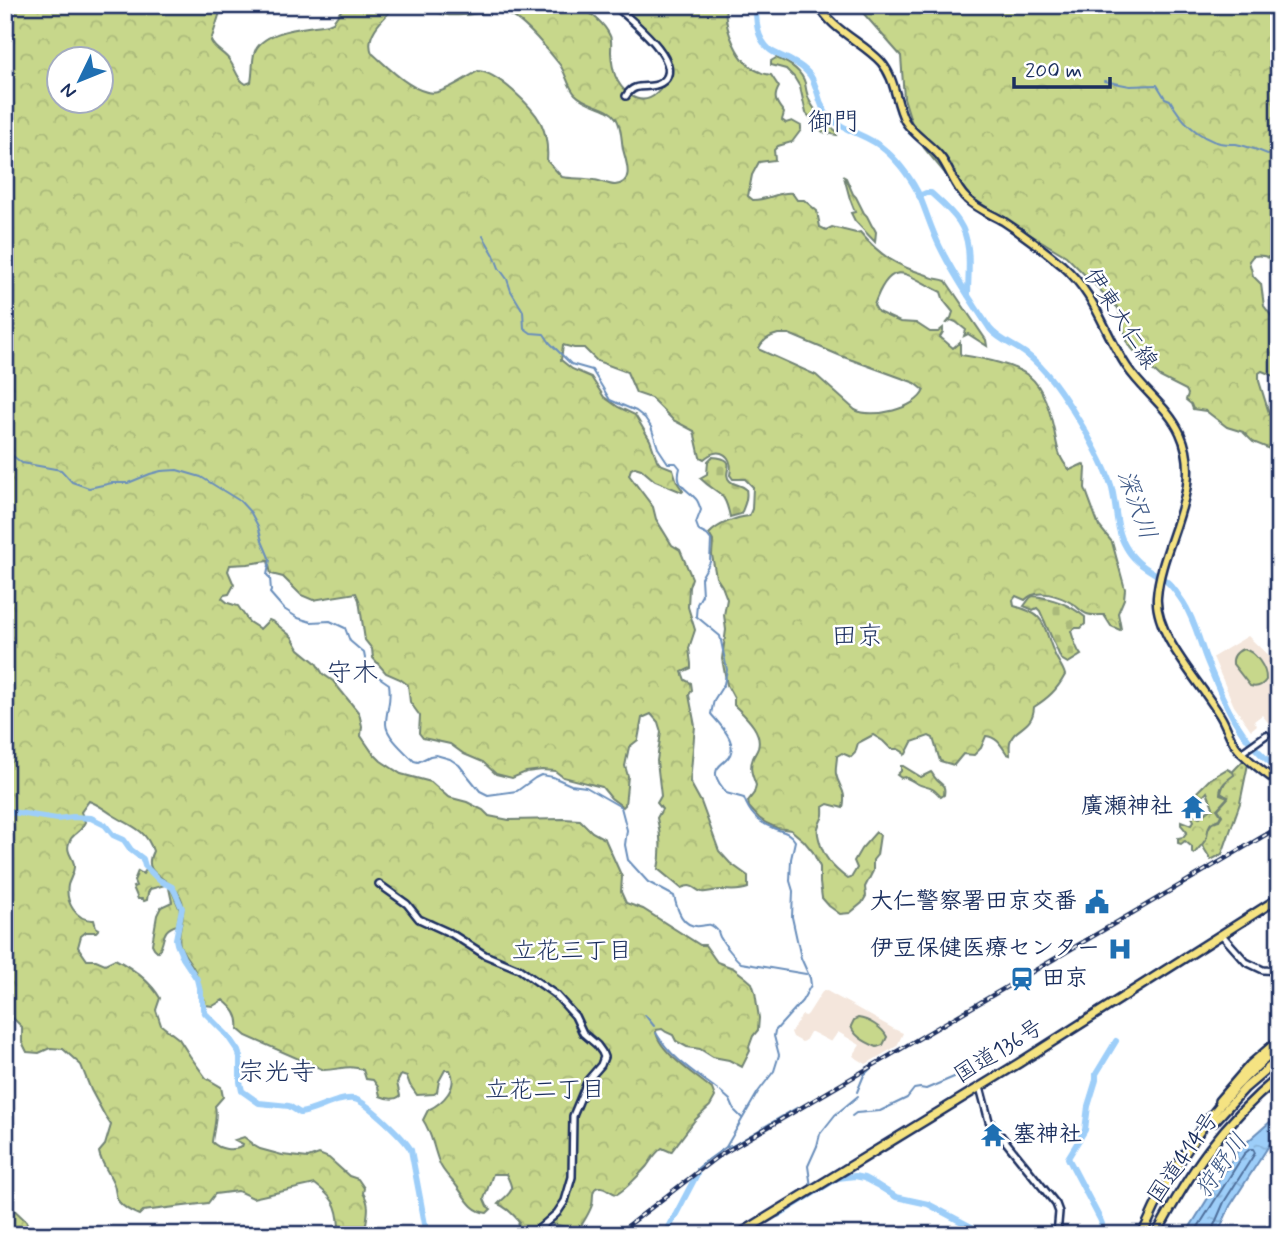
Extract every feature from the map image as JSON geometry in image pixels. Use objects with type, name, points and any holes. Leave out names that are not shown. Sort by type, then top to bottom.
[{"type":"highway","name":"国道136号","points":[[738,1235],[980,1087],[1279,898]]},
{"type":"highway","points":[[1183,1161],[1203,1124],[1225,1093],[1250,1065],[1279,1040]]},
{"type":"highway","points":[[1143,1235],[1160,1195],[1197,1138],[1246,1077],[1279,1048]]},
{"type":"highway","points":[[1176,1170],[1237,1095],[1279,1059]]},
{"type":"highway","name":"国道414号","points":[[1156,1235],[1188,1178],[1220,1134],[1279,1077]]},
{"type":"main road","name":"伊東大仁線","points":[[819,5],[830,20],[883,65],[906,122],[942,159],[964,196],[1055,259],[1085,289],[1129,369],[1175,424],[1187,453],[1188,478],[1183,506],[1159,583],[1157,601],[1163,628],[1241,753],[1279,783]]},
{"type":"street","points":[[614,5],[657,46],[668,68],[663,82],[635,87],[626,96]]},
{"type":"street","points":[[1241,753],[1266,734]]},
{"type":"street","points":[[379,884],[407,904],[419,919],[446,931],[489,957],[519,969],[556,995],[575,1016],[583,1034],[602,1052],[604,1057],[601,1065],[586,1084],[573,1116],[572,1181],[565,1201],[557,1213],[532,1235]]},
{"type":"street","points":[[1222,934],[1246,962],[1261,969],[1279,971]]},
{"type":"street","points":[[980,1087],[990,1122],[1056,1204],[1059,1212],[1057,1235]]},
{"type":"shaded area","points":[[1248,636],[1279,666],[1279,721],[1272,727],[1262,715],[1254,721],[1257,725],[1251,730],[1234,706],[1213,657]]},
{"type":"shaded area","points":[[825,990],[903,1033],[897,1046],[866,1064],[853,1056],[860,1045],[838,1032],[831,1042],[812,1032],[802,1042],[793,1037],[791,1032],[802,1015],[808,1014]]},
{"type":"green space","points":[[5,5],[220,5],[211,41],[228,58],[246,84],[251,82],[254,54],[266,39],[286,31],[333,22],[345,5],[397,5],[377,26],[370,46],[372,53],[394,73],[412,86],[430,93],[448,88],[478,71],[495,77],[522,99],[541,123],[547,146],[547,161],[562,177],[590,179],[615,185],[625,180],[628,170],[616,118],[575,94],[560,65],[530,30],[510,15],[500,12],[446,15],[427,5],[578,5],[596,18],[607,31],[611,39],[613,70],[621,86],[630,95],[645,99],[662,87],[671,66],[659,49],[626,15],[627,5],[726,5],[727,24],[739,53],[752,68],[771,75],[779,87],[776,98],[784,113],[782,120],[801,126],[792,142],[774,150],[775,160],[759,162],[752,175],[748,196],[753,200],[792,193],[797,200],[804,200],[817,211],[820,227],[826,230],[832,227],[860,232],[882,254],[898,264],[946,281],[986,340],[987,346],[968,334],[964,336],[966,330],[956,322],[951,320],[946,324],[953,312],[941,292],[902,273],[887,279],[874,305],[878,312],[900,322],[916,323],[930,332],[938,332],[943,328],[940,337],[953,348],[960,342],[961,355],[1006,365],[1034,381],[1048,408],[1060,456],[1070,470],[1083,464],[1086,468],[1085,488],[1099,526],[1112,542],[1125,589],[1118,613],[1121,629],[1111,626],[1104,615],[1087,614],[1062,598],[1042,593],[1025,600],[1016,596],[1013,600],[1014,606],[1033,613],[1043,623],[1065,675],[1052,693],[1034,707],[1027,724],[1012,737],[1010,755],[996,740],[986,736],[981,748],[974,755],[963,754],[954,765],[940,761],[933,738],[929,736],[912,742],[904,755],[873,735],[858,743],[851,757],[842,753],[837,756],[836,774],[844,802],[843,808],[828,804],[823,807],[818,832],[826,857],[843,875],[851,878],[857,868],[854,861],[861,849],[876,832],[880,835],[873,871],[865,887],[866,896],[850,913],[840,914],[822,898],[820,867],[804,841],[791,830],[766,823],[749,807],[748,801],[756,785],[751,765],[759,742],[752,724],[734,705],[734,698],[727,685],[722,659],[727,599],[716,577],[712,555],[713,541],[709,534],[728,522],[749,516],[753,487],[745,479],[733,479],[730,475],[730,463],[724,455],[715,453],[704,459],[700,457],[694,431],[673,420],[651,398],[636,393],[627,372],[597,361],[584,348],[563,345],[561,360],[572,369],[591,377],[604,397],[635,415],[650,440],[657,460],[673,469],[683,491],[655,481],[641,469],[631,469],[629,475],[653,507],[656,519],[672,545],[680,550],[692,578],[688,607],[695,630],[689,648],[691,668],[682,672],[685,680],[691,683],[692,690],[689,695],[695,726],[690,782],[701,802],[719,851],[748,876],[748,888],[704,892],[691,886],[681,888],[658,869],[660,844],[657,818],[662,809],[657,803],[661,796],[657,761],[661,732],[658,722],[651,714],[642,718],[638,740],[629,747],[623,807],[602,787],[563,777],[555,771],[526,772],[512,778],[496,774],[483,762],[450,744],[423,738],[419,733],[420,716],[410,702],[408,685],[386,673],[373,658],[372,649],[365,640],[356,593],[313,600],[301,595],[283,577],[271,574],[268,561],[230,565],[228,571],[234,585],[229,594],[222,598],[238,606],[249,622],[260,629],[269,620],[292,637],[299,649],[333,681],[359,713],[361,736],[372,752],[401,774],[431,782],[448,797],[467,802],[489,816],[509,820],[580,820],[592,832],[605,839],[622,877],[621,892],[626,903],[643,909],[700,945],[705,945],[717,962],[733,968],[752,983],[759,1018],[758,1030],[753,1036],[750,1051],[742,1067],[729,1060],[713,1057],[700,1049],[687,1047],[676,1041],[673,1035],[662,1029],[656,1030],[658,1038],[670,1054],[712,1089],[715,1097],[710,1106],[695,1120],[671,1152],[662,1148],[620,1192],[617,1194],[603,1187],[595,1189],[591,1208],[577,1230],[543,1224],[523,1232],[518,1227],[517,1218],[498,1204],[511,1191],[506,1174],[493,1174],[484,1199],[491,1209],[487,1213],[481,1212],[468,1202],[442,1168],[423,1120],[428,1110],[448,1094],[452,1082],[450,1070],[445,1070],[434,1094],[417,1095],[407,1077],[401,1075],[397,1083],[400,1096],[388,1099],[380,1096],[378,1087],[373,1080],[366,1079],[363,1070],[349,1067],[324,1070],[246,1036],[238,1029],[235,1013],[223,1000],[213,1006],[205,1005],[196,973],[180,945],[183,903],[174,888],[152,869],[150,858],[153,851],[146,838],[137,829],[89,801],[81,812],[85,822],[68,846],[74,867],[68,885],[68,898],[77,914],[94,920],[99,929],[81,936],[78,947],[87,960],[105,964],[115,959],[140,976],[156,992],[160,998],[156,1010],[161,1025],[179,1039],[206,1078],[221,1087],[223,1097],[215,1106],[212,1142],[215,1145],[226,1149],[242,1147],[243,1144],[235,1140],[244,1137],[260,1149],[282,1155],[308,1158],[319,1154],[329,1158],[349,1176],[358,1179],[364,1188],[368,1208],[366,1224],[370,1235],[332,1235],[339,1227],[337,1212],[330,1197],[315,1184],[253,1198],[238,1191],[215,1194],[208,1203],[143,1211],[139,1215],[128,1210],[118,1200],[99,1152],[105,1145],[111,1125],[91,1090],[81,1065],[63,1049],[27,1052],[22,1042],[22,1027],[13,1018],[5,1024]],"holes":[[[789,334],[915,383],[924,390],[920,397],[904,407],[882,413],[855,410],[816,375],[760,350],[769,337]]]},
{"type":"green space","points":[[856,5],[1279,5],[1279,268],[1264,256],[1253,256],[1249,261],[1253,276],[1261,284],[1264,306],[1279,326],[1279,382],[1274,376],[1262,371],[1259,373],[1259,381],[1269,413],[1279,429],[1279,460],[1268,448],[1253,442],[1243,432],[1227,427],[1206,411],[1193,409],[1186,400],[1186,390],[1160,377],[1128,344],[1118,308],[1066,256],[962,194],[924,148],[913,127],[904,98],[901,56]]},
{"type":"green space","points":[[776,58],[797,70],[805,83],[810,102],[837,135],[823,132],[806,113],[800,87],[794,77],[786,69],[771,65],[771,61]]},
{"type":"green space","points":[[844,177],[876,232],[875,242],[851,213],[855,212]]},
{"type":"green space","points":[[712,457],[726,460],[730,481],[746,489],[741,514],[730,517],[720,493],[700,478],[707,474],[708,461]]},
{"type":"green space","points":[[1033,596],[1060,602],[1085,617],[1085,624],[1081,628],[1071,631],[1081,655],[1068,663],[1061,659],[1040,611],[1024,606]]},
{"type":"green space","points":[[1243,649],[1256,657],[1265,670],[1266,680],[1259,686],[1250,686],[1233,664],[1235,655]]},
{"type":"green space","points":[[1244,760],[1248,764],[1240,803],[1222,854],[1211,860],[1202,845],[1210,826],[1222,815],[1218,809],[1228,798],[1221,793],[1224,783]]},
{"type":"green space","points":[[901,766],[921,777],[931,772],[944,787],[944,795],[941,797],[931,788],[905,777],[901,778],[897,775]]},
{"type":"green space","points":[[1227,769],[1234,775],[1223,785],[1220,794],[1228,797],[1217,809],[1221,815],[1219,819],[1210,825],[1206,839],[1194,854],[1192,847],[1185,841],[1178,843],[1178,838],[1187,832],[1181,821],[1191,825],[1194,815],[1199,818],[1201,812],[1204,814],[1213,807],[1207,792],[1196,800],[1191,801],[1191,798],[1210,779]]},
{"type":"green space","points":[[146,870],[165,885],[150,889],[147,900],[144,901],[138,899],[133,887],[136,886],[134,881],[138,871],[143,874]]},
{"type":"green space","points":[[169,888],[180,910],[177,925],[165,933],[158,952],[152,944],[157,915],[161,907],[172,902]]},
{"type":"green space","points":[[858,1018],[871,1022],[882,1030],[887,1037],[883,1045],[877,1047],[855,1033],[851,1026]]},
{"type":"green space","points":[[5,1201],[26,1221],[30,1231],[47,1235],[5,1235]]},
{"type":"water","points":[[1279,1114],[1279,1130],[1230,1206],[1217,1235],[1185,1235],[1238,1150]]},
{"type":"waterway","name":"深沢川","points":[[756,5],[758,29],[765,45],[808,73],[830,118],[879,145],[900,166],[917,191],[951,268],[990,329],[1033,359],[1061,392],[1105,470],[1113,493],[1120,533],[1126,547],[1139,563],[1171,585],[1191,616],[1213,677],[1235,721],[1254,747],[1279,769]]},
{"type":"waterway","points":[[1104,81],[1130,86],[1157,85],[1184,121],[1204,137],[1220,143],[1247,147],[1279,159]]},
{"type":"waterway","name":"深沢川","points":[[919,196],[931,193],[953,214],[963,230],[969,257],[968,295]]},
{"type":"waterway","points":[[483,236],[523,311],[524,328],[531,333],[544,334],[571,364],[592,370],[610,400],[636,411],[645,418],[668,463],[676,463],[680,468],[680,483],[697,501],[701,510],[696,523],[699,531],[711,540],[710,562],[701,578],[702,595],[697,604],[696,616],[720,636],[727,670],[711,714],[724,729],[732,748],[717,769],[717,778],[726,793],[744,798],[758,819],[787,833],[795,841],[790,881],[793,891],[792,917],[801,958],[811,985],[802,1001],[775,1031],[779,1055],[774,1071],[758,1092],[726,1147],[697,1169]]},
{"type":"waterway","points":[[5,450],[22,463],[61,470],[72,482],[89,488],[128,483],[161,471],[177,470],[201,477],[240,501],[258,526],[270,560],[267,575],[270,578],[270,593],[284,609],[298,618],[311,622],[330,621],[345,628],[350,641],[364,653],[367,669],[389,684],[387,729],[414,761],[436,755],[450,759],[459,765],[480,791],[488,795],[517,791],[541,775],[586,787],[621,807],[627,830],[625,845],[628,860],[648,882],[674,896],[685,921],[694,926],[713,926],[741,963],[806,974]]},
{"type":"waterway","points":[[5,811],[57,819],[91,818],[124,840],[159,880],[172,887],[182,908],[177,944],[197,979],[205,1013],[227,1035],[238,1051],[242,1091],[259,1103],[289,1106],[300,1113],[347,1099],[360,1101],[376,1113],[411,1150],[427,1235]]},
{"type":"waterway","points":[[645,1015],[654,1026]]},
{"type":"waterway","points":[[656,1033],[676,1057],[718,1090]]},
{"type":"waterway","points":[[1097,1235],[1102,1224],[1068,1158],[1085,1130],[1096,1074],[1116,1041]]},
{"type":"waterway","points":[[857,1092],[864,1075],[870,1069]]},
{"type":"waterway","points":[[852,1116],[856,1113],[880,1111],[907,1098],[914,1089],[926,1089],[961,1074]]},
{"type":"waterway","points":[[721,1092],[730,1100],[734,1109]]},
{"type":"waterway","points":[[811,1187],[808,1166],[820,1134],[835,1115],[858,1096]]},
{"type":"waterway","points":[[726,1147],[798,1107]]},
{"type":"waterway","points":[[735,1111],[742,1118]]},
{"type":"waterway","points":[[665,1235],[697,1174]]},
{"type":"waterway","points":[[778,1215],[838,1178],[855,1176],[864,1178],[896,1197],[928,1204],[975,1229],[1011,1235]]},
{"type":"railway","points":[[616,1235],[717,1157],[1279,827]]},
{"type":"place","name":"廣瀬神社","points":[[1193,807]]},
{"type":"place","name":"大仁警察署田京交番","points":[[1097,902]]},
{"type":"place","name":"伊豆保健医療センター","points":[[1120,949]]},
{"type":"place","name":"田京","points":[[1022,979]]},
{"type":"place","name":"塞神社","points":[[993,1135]]},
{"type":"district","name":"御門","points":[[833,123]]},
{"type":"district","name":"田京","points":[[857,637]]},
{"type":"district","name":"守木","points":[[352,674]]},
{"type":"district","name":"立花三丁目","points":[[572,951]]},
{"type":"district","name":"宗光寺","points":[[277,1073]]},
{"type":"district","name":"立花二丁目","points":[[545,1090]]},
{"type":"water label","name":"狩野川","points":[[1222,1166]]}]
